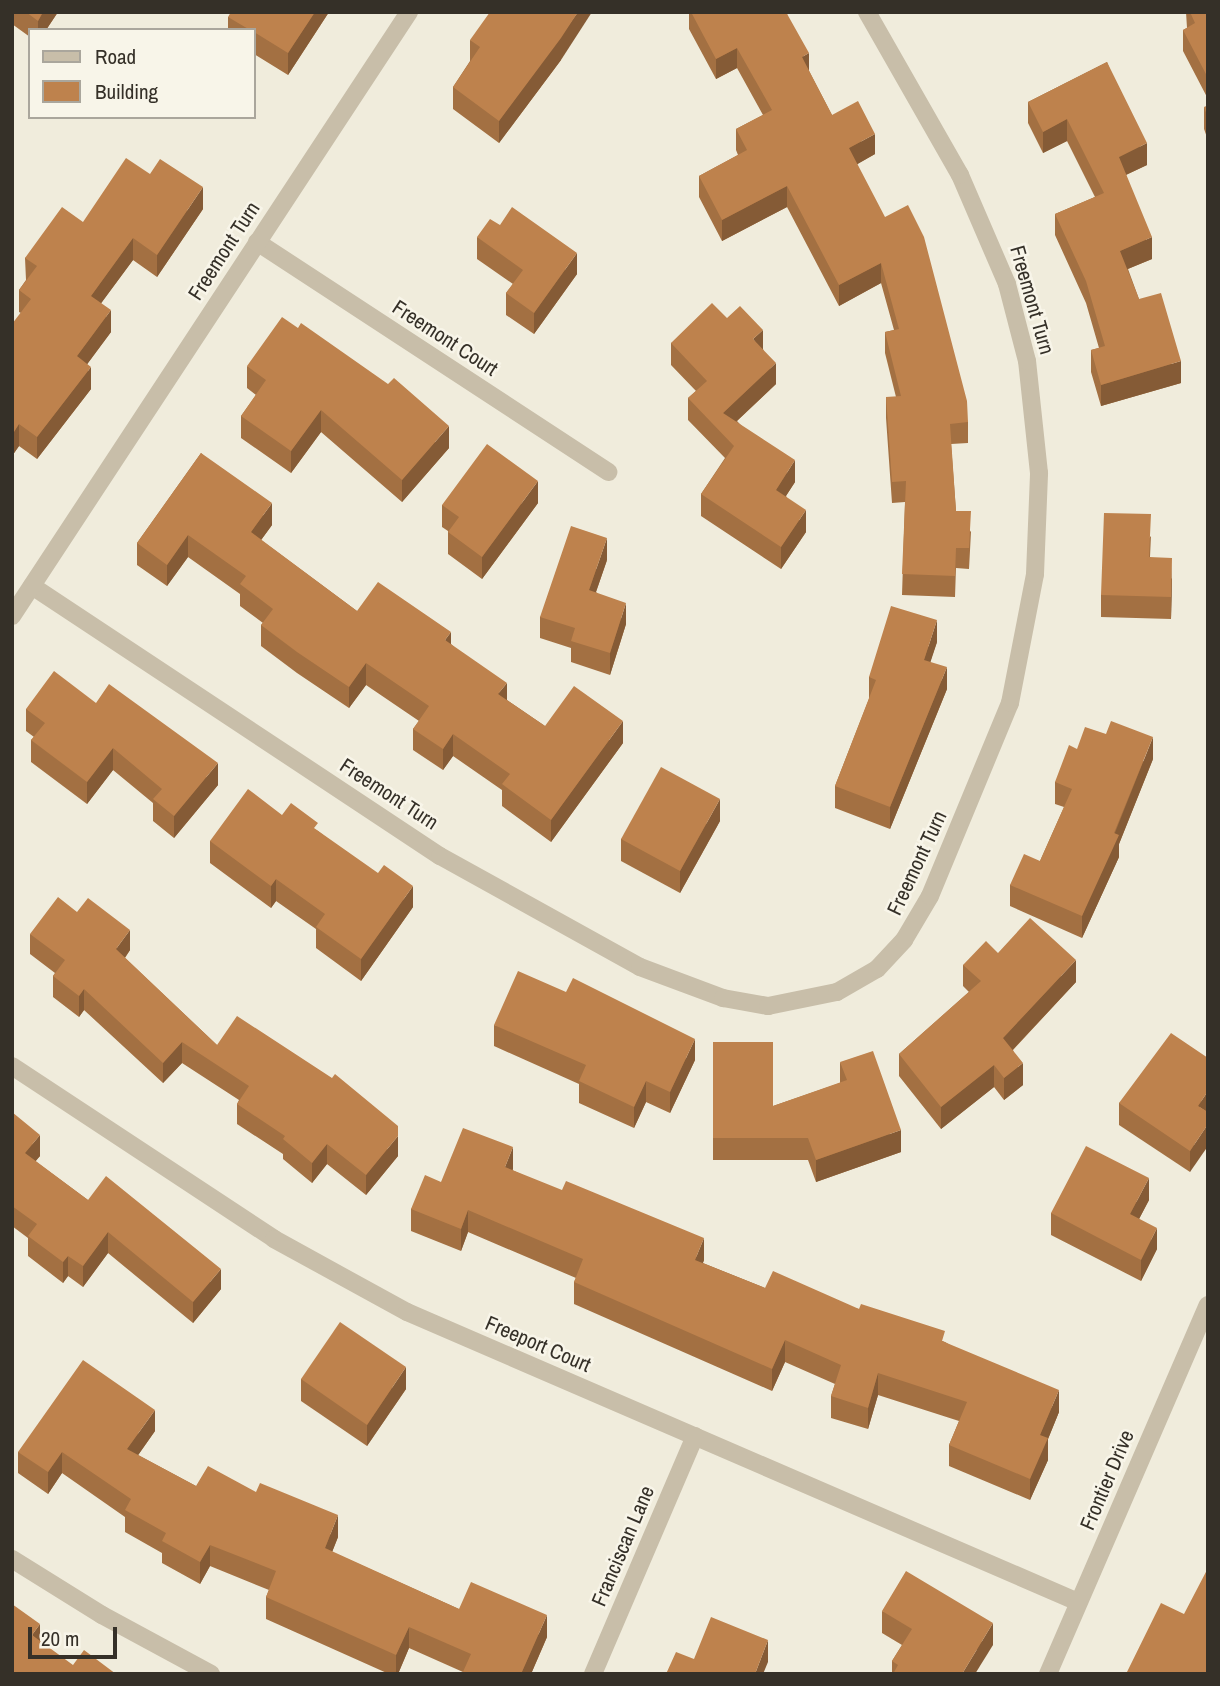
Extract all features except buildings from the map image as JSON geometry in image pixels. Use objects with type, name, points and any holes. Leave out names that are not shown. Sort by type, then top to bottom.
[{"type":"street","name":"Freemont Turn","points":[[12,616],[409,12]]},
{"type":"street","name":"Freemont Turn","points":[[32,586],[440,856],[630,962],[723,998],[768,1006],[816,999],[867,976],[892,954],[924,908],[1006,715],[1026,635],[1040,510],[1033,399],[1007,284],[960,174],[867,12]]},
{"type":"street","name":"Freemont Court","points":[[257,243],[608,472]]},
{"type":"street","name":"Freeport Court","points":[[12,1066],[242,1218],[364,1290],[695,1437],[1079,1602]]},
{"type":"street","name":"Frontier Drive","points":[[1048,1674],[1208,1305]]},
{"type":"street","name":"Franciscan Lane","points":[[593,1674],[695,1437]]},
{"type":"street","points":[[12,1559],[102,1615],[212,1674]]}]
